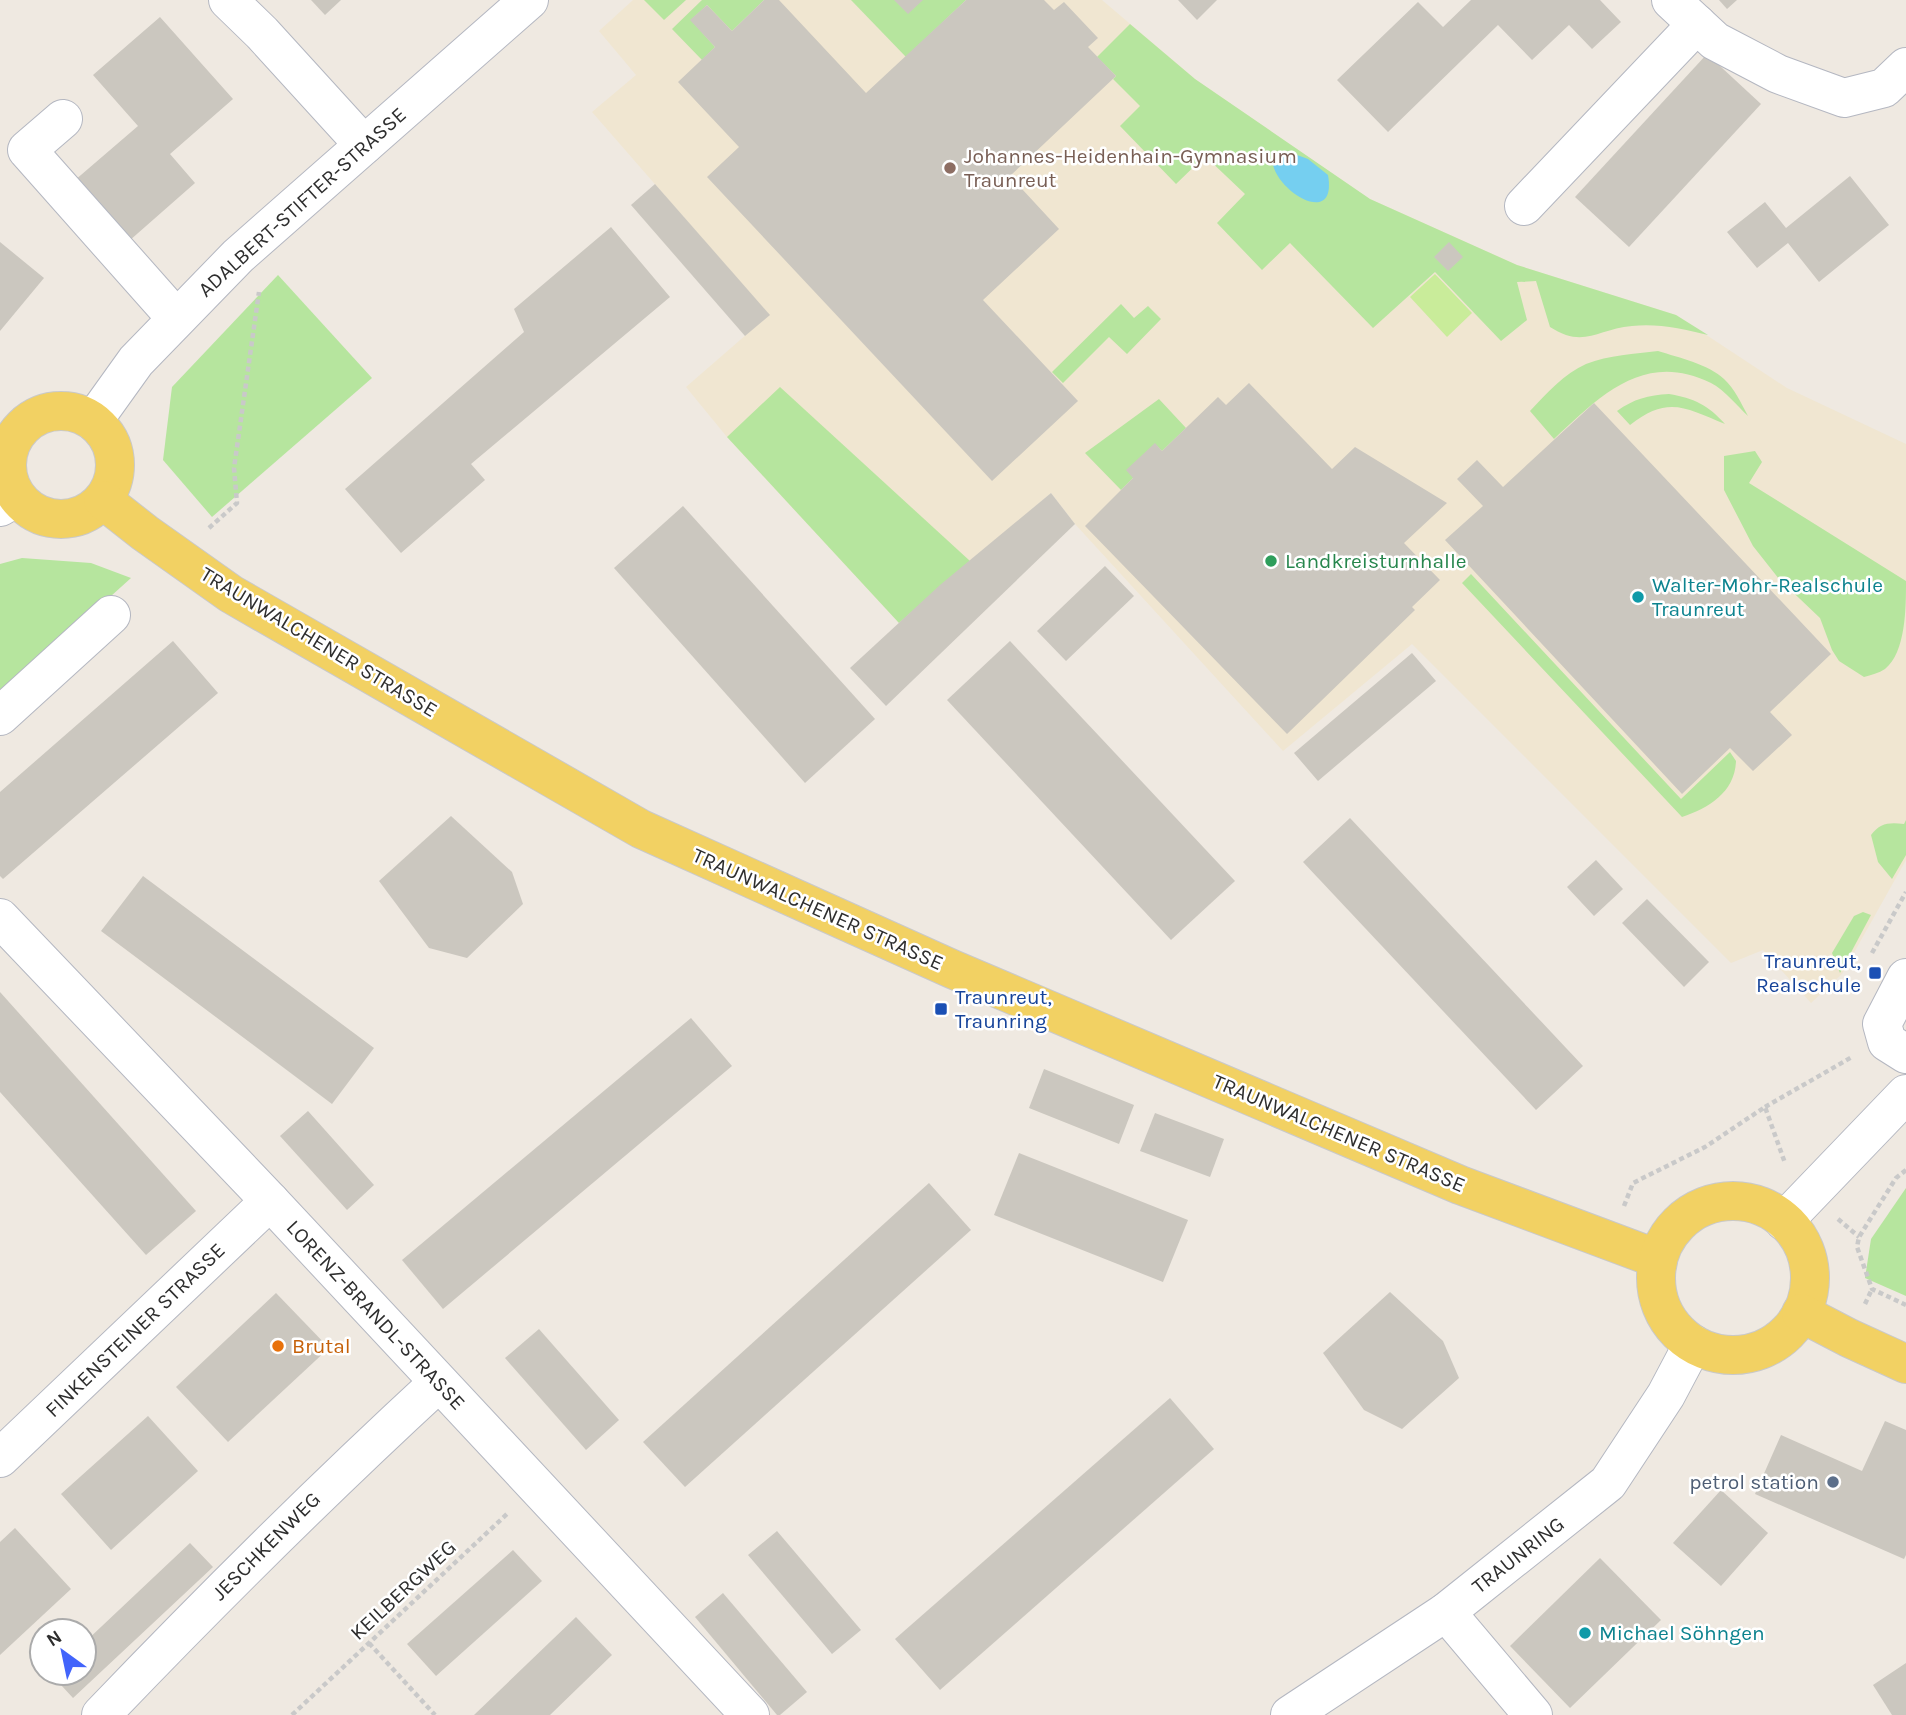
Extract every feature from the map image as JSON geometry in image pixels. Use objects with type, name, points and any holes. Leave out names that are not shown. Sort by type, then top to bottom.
[{"type":"main road","points":[[63,411],[79,414],[93,421],[106,433],[114,449],[116,467],[112,485],[103,500],[91,511],[76,518],[59,520],[43,517],[8,502],[10,423],[63,411]]},
{"type":"main road","name":"TRAUNWALCHENER STRASSE","points":[[103,500],[231,594],[641,829],[952,969],[1460,1185],[1658,1259]]},
{"type":"main road","points":[[1726,1201],[1757,1205],[1784,1221],[1799,1239],[1808,1263],[1808,1289],[1801,1313],[1793,1327],[1781,1339],[1751,1353],[1719,1354],[1693,1344],[1672,1326],[1659,1301],[1656,1287],[1658,1259],[1663,1244],[1682,1220],[1695,1210],[1726,1201]]},
{"type":"main road","points":[[1801,1313],[1906,1364]]},
{"type":"street","points":[[228,0],[262,33],[364,145]]},
{"type":"street","name":"ADALBERT-STIFTER-STRASSE","points":[[93,421],[136,361],[238,256],[529,0]]},
{"type":"street","points":[[1524,206],[1684,12],[1715,41],[1778,74],[1844,98],[1884,88],[1906,67]]},
{"type":"street","points":[[63,119],[27,150],[176,318]]},
{"type":"street","points":[[0,716],[111,615]]},
{"type":"street","name":"LORENZ-BRANDL-STRASSE","points":[[0,918],[270,1201],[750,1715]]},
{"type":"street","points":[[1906,978],[1882,1024],[1887,1042],[1906,1054]]},
{"type":"street","points":[[1784,1221],[1906,1094]]},
{"type":"street","name":"FINKENSTEINER STRASSE","points":[[0,1458],[270,1201]]},
{"type":"street","name":"TRAUNRING","points":[[1290,1715],[1446,1612],[1608,1483],[1666,1395],[1693,1344]]},
{"type":"street","name":"JESCHKENWEG","points":[[101,1715],[198,1613],[313,1499],[438,1382]]},
{"type":"street","points":[[1446,1612],[1533,1715]]},
{"type":"path","points":[[178,556],[237,503],[234,468],[261,282],[238,256]]},
{"type":"path","points":[[1611,1240],[1633,1183],[1705,1147],[1765,1107],[1788,1171],[1859,1237]]},
{"type":"path","points":[[1906,1170],[1896,1178],[1859,1237],[1857,1247],[1872,1289],[1906,1304]]},
{"type":"path","name":"KEILBERGWEG","points":[[292,1715],[536,1487]]},
{"type":"path","points":[[369,1643],[435,1715]]},
{"type":"shaded area","points":[[633,0],[1102,0],[1195,79],[1370,199],[1517,265],[1676,315],[1787,388],[1906,444],[1906,860],[1842,974],[1811,1003],[1763,950],[1731,963],[1412,644],[1283,751],[1075,524],[1051,493],[899,623],[727,437],[686,387],[769,315],[592,112],[636,75],[599,31]]},
{"type":"green space","points":[[644,0],[686,0],[664,20]]},
{"type":"green space","points":[[702,0],[764,0],[732,31],[707,5],[691,20],[715,47],[702,60],[672,29]]},
{"type":"green space","points":[[851,0],[966,0],[906,57]]},
{"type":"green space","points":[[1130,24],[1195,79],[1370,199],[1517,265],[1676,315],[1708,335],[1651,325],[1572,337],[1550,327],[1536,281],[1517,282],[1527,320],[1501,341],[1435,272],[1373,328],[1290,243],[1262,270],[1217,223],[1245,194],[1205,156],[1176,184],[1120,126],[1140,106],[1113,79],[1116,76],[1097,57]]},
{"type":"green space","points":[[1435,274],[1472,313],[1447,337],[1410,297]]},
{"type":"green space","points":[[278,275],[372,378],[212,517],[163,460],[172,387]]},
{"type":"green space","points":[[1121,304],[1134,318],[1148,306],[1161,319],[1127,354],[1109,337],[1063,383],[1052,372]]},
{"type":"green space","points":[[1658,351],[1710,369],[1724,379],[1738,396],[1748,416],[1711,383],[1687,374],[1665,372],[1644,375],[1625,382],[1589,407],[1554,439],[1530,411],[1563,378],[1586,364]]},
{"type":"green space","points":[[780,387],[970,561],[899,623],[727,437]]},
{"type":"green space","points":[[1669,394],[1700,403],[1725,424],[1688,409],[1666,407],[1643,416],[1630,425],[1617,411],[1641,398]]},
{"type":"green space","points":[[1159,399],[1186,428],[1162,451],[1155,444],[1133,478],[1121,490],[1085,453]]},
{"type":"green space","points":[[1755,451],[1762,462],[1749,483],[1906,581],[1901,641],[1892,661],[1885,669],[1864,677],[1839,661],[1820,618],[1779,579],[1753,546],[1724,490],[1724,456]]},
{"type":"green space","points":[[22,558],[91,563],[131,578],[0,696],[0,564]]},
{"type":"green space","points":[[1471,574],[1681,799],[1730,752],[1736,761],[1731,782],[1726,790],[1711,804],[1682,817],[1462,583]]},
{"type":"green space","points":[[1906,820],[1906,855],[1892,879],[1878,862],[1871,835],[1881,826],[1889,823],[1904,824]]},
{"type":"green space","points":[[1863,912],[1871,915],[1840,973],[1832,953],[1854,916]]},
{"type":"green space","points":[[1906,1188],[1906,1296],[1865,1278],[1871,1239]]},
{"type":"water","points":[[1289,152],[1308,159],[1328,175],[1329,191],[1324,199],[1316,202],[1296,195],[1278,176],[1273,165],[1277,156]]},
{"type":"building","points":[[311,0],[341,0],[325,15]]},
{"type":"building","points":[[764,0],[779,0],[866,93],[966,0],[1044,0],[1054,10],[1064,2],[1098,38],[1088,47],[1116,76],[1010,176],[1059,229],[983,300],[1078,401],[992,481],[707,177],[739,147],[678,82],[715,47],[690,20],[707,5],[732,31]]},
{"type":"building","points":[[894,0],[923,0],[908,14]]},
{"type":"building","points":[[1178,0],[1217,0],[1197,20]]},
{"type":"building","points":[[1471,0],[1600,0],[1621,22],[1592,49],[1569,25],[1532,60],[1498,25],[1388,132],[1337,80],[1418,2],[1443,27]]},
{"type":"building","points":[[1719,0],[1737,0],[1727,9]]},
{"type":"building","points":[[160,17],[233,99],[170,154],[195,183],[121,248],[67,187],[138,126],[93,75]]},
{"type":"building","points":[[1707,54],[1761,104],[1629,247],[1575,197]]},
{"type":"building","points":[[1850,176],[1889,225],[1819,282],[1788,243],[1757,268],[1727,232],[1765,202],[1786,228]]},
{"type":"building","points":[[655,184],[770,315],[745,336],[631,205]]},
{"type":"building","points":[[611,227],[670,297],[471,464],[485,480],[401,553],[345,489],[524,332],[514,309]]},
{"type":"building","points":[[0,242],[44,278],[0,331]]},
{"type":"building","points":[[1449,242],[1463,257],[1448,271],[1434,257]]},
{"type":"building","name":"Landkreisturnhalle","points":[[1249,383],[1332,469],[1355,447],[1447,503],[1404,543],[1440,580],[1412,607],[1415,610],[1287,734],[1085,526],[1133,478],[1126,470],[1155,443],[1162,451],[1218,397],[1226,405]]},
{"type":"building","name":"Walter-Mohr-Realschule Traunreut","points":[[1594,403],[1831,654],[1770,712],[1792,735],[1753,771],[1730,748],[1682,794],[1445,540],[1483,506],[1457,479],[1477,460],[1503,487]]},
{"type":"building","points":[[1051,493],[1075,524],[886,706],[850,668],[940,585]]},
{"type":"building","points":[[683,506],[875,719],[805,783],[614,568]]},
{"type":"building","points":[[1105,566],[1134,596],[1066,661],[1037,631]]},
{"type":"building","points":[[173,641],[218,693],[3,879],[0,876],[0,792]]},
{"type":"building","points":[[1010,641],[1235,881],[1171,940],[947,700]]},
{"type":"building","points":[[1412,653],[1436,681],[1318,781],[1294,753]]},
{"type":"building","points":[[451,816],[512,872],[523,904],[467,958],[429,948],[379,881]]},
{"type":"building","points":[[1350,818],[1583,1066],[1536,1110],[1303,862]]},
{"type":"building","points":[[1596,860],[1623,889],[1594,916],[1567,887]]},
{"type":"building","points":[[143,876],[374,1048],[332,1104],[101,931]]},
{"type":"building","points":[[1647,899],[1709,962],[1684,987],[1622,923]]},
{"type":"building","points":[[0,992],[196,1211],[146,1255],[0,1092]]},
{"type":"building","points":[[691,1018],[732,1066],[443,1309],[402,1260]]},
{"type":"building","points":[[1044,1069],[1134,1105],[1119,1144],[1029,1108]]},
{"type":"building","points":[[308,1111],[374,1185],[347,1210],[280,1136]]},
{"type":"building","points":[[1155,1113],[1224,1139],[1210,1177],[1140,1151]]},
{"type":"building","points":[[1019,1153],[1188,1220],[1163,1282],[994,1215]]},
{"type":"building","points":[[929,1183],[971,1230],[685,1487],[643,1442]]},
{"type":"building","points":[[1390,1292],[1443,1341],[1459,1378],[1402,1429],[1364,1410],[1323,1353]]},
{"type":"building","points":[[276,1293],[329,1348],[228,1442],[176,1387]]},
{"type":"building","points":[[539,1329],[619,1420],[586,1450],[505,1358]]},
{"type":"building","points":[[1170,1398],[1214,1449],[940,1690],[895,1639]]},
{"type":"building","points":[[148,1416],[198,1471],[111,1550],[61,1494]]},
{"type":"building","name":"petrol station","points":[[1885,1421],[1906,1430],[1904,1559],[1755,1494],[1781,1435],[1862,1471]]},
{"type":"building","points":[[1721,1490],[1768,1533],[1721,1586],[1673,1543]]},
{"type":"building","points":[[15,1528],[71,1589],[41,1617],[28,1617],[28,1629],[0,1655],[0,1542]]},
{"type":"building","points":[[777,1531],[861,1630],[832,1654],[748,1555]]},
{"type":"building","points":[[190,1543],[213,1567],[98,1675],[98,1630]]},
{"type":"building","points":[[513,1550],[542,1581],[436,1676],[407,1644]]},
{"type":"building","name":"Michael Söhngen","points":[[1600,1558],[1661,1620],[1570,1708],[1510,1646]]},
{"type":"building","points":[[723,1593],[807,1692],[780,1715],[777,1715],[695,1617]]},
{"type":"building","points":[[576,1617],[612,1655],[550,1715],[474,1715]]},
{"type":"building","points":[[1906,1663],[1906,1715],[1892,1715],[1873,1685]]},
{"type":"building","points":[[63,1687],[85,1687],[73,1698]]},
{"type":"place","name":"Johannes-Heidenhain-Gymnasium Traunreut","points":[[950,168]]},
{"type":"place","name":"Landkreisturnhalle","points":[[1271,561]]},
{"type":"place","name":"Walter-Mohr-Realschule Traunreut","points":[[1638,597]]},
{"type":"place","name":"Traunreut, Realschule","points":[[1875,973]]},
{"type":"place","name":"Traunreut, Traunring","points":[[941,1009]]},
{"type":"place","name":"Brutal","points":[[278,1346]]},
{"type":"place","name":"petrol station","points":[[1833,1482]]},
{"type":"place","name":"Michael Söhngen","points":[[1585,1633]]}]
